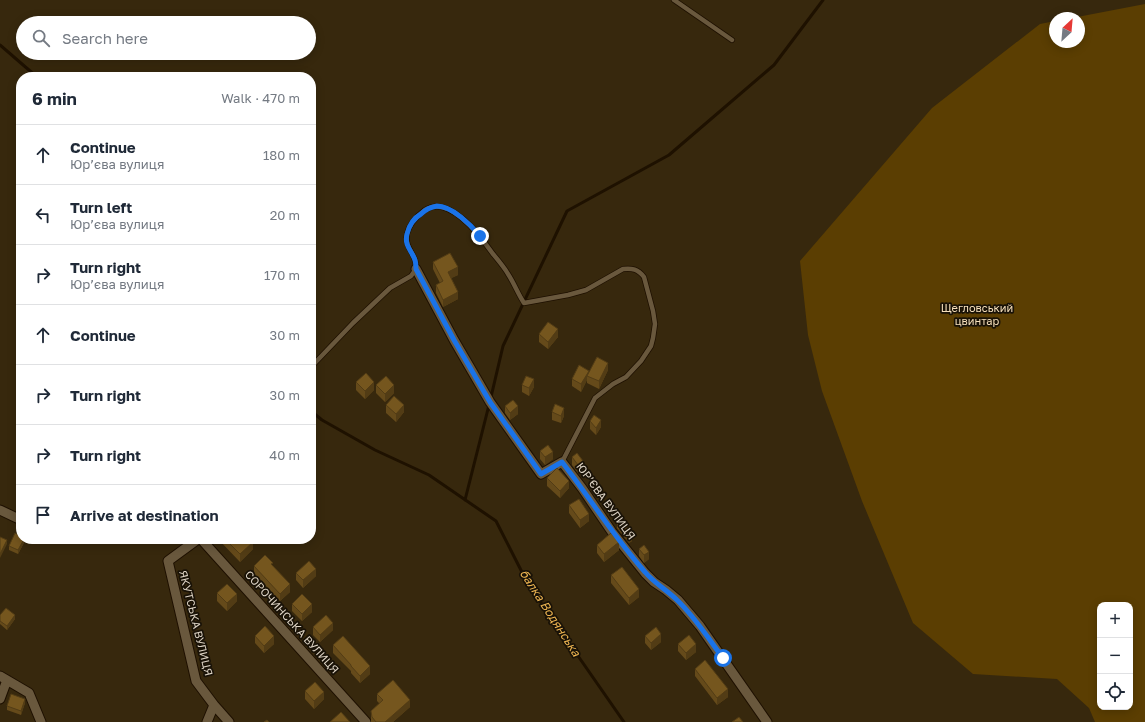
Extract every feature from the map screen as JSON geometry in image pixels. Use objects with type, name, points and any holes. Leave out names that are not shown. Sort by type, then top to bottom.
[{"type":"street","name":"ЮР’ЄВА ВУЛИЦЯ","points":[[416,269],[454,340],[490,402],[541,474],[562,462],[612,532],[645,573],[654,582],[678,600],[700,626],[767,722]]},
{"type":"street","points":[[0,510],[16,518]]},
{"type":"street","name":"ЯКУТСЬКА ВУЛИЦЯ","points":[[192,544],[168,560],[196,681],[214,705]]},
{"type":"street","name":"СОРОЧИНСЬКА ВУЛИЦЯ","points":[[205,544],[366,722]]},
{"type":"street","points":[[0,699],[3,678],[30,693],[41,722]]},
{"type":"street","points":[[207,722],[214,705],[229,722]]},
{"type":"lane","points":[[674,0],[732,40]]},
{"type":"lane","points":[[316,362],[390,288],[411,276],[416,269],[415,259],[408,248],[407,235],[416,216],[427,209],[437,206],[448,209],[471,225],[508,274],[524,303],[586,290],[623,269],[630,268],[636,270],[641,273],[646,281],[653,311],[655,324],[654,338],[651,346],[642,361],[626,377],[613,384],[595,398],[562,462]]},
{"type":"green space","name":"Щегловський цвинтар","points":[[1145,4],[1145,722],[1095,722],[1089,708],[1057,679],[973,674],[913,623],[862,501],[822,391],[808,335],[800,261],[932,108],[1040,24],[1049,22],[1049,48],[1085,48],[1085,16]]},
{"type":"building","points":[[450,253],[458,267],[448,272],[458,292],[443,300],[436,285],[443,281],[433,262]]},
{"type":"building","points":[[548,322],[558,329],[548,342],[539,334]]},
{"type":"building","points":[[597,357],[608,363],[599,381],[587,376]]},
{"type":"building","points":[[579,365],[589,371],[581,384],[572,379]]},
{"type":"building","points":[[366,373],[374,382],[365,391],[356,382]]},
{"type":"building","points":[[386,376],[394,385],[385,394],[376,385]]},
{"type":"building","points":[[526,376],[534,379],[529,388],[522,385]]},
{"type":"building","points":[[394,396],[404,405],[396,414],[386,405]]},
{"type":"building","points":[[513,400],[518,406],[510,413],[505,406]]},
{"type":"building","points":[[555,404],[564,408],[561,416],[552,412]]},
{"type":"building","points":[[594,415],[601,420],[596,428],[590,421]]},
{"type":"building","points":[[548,445],[553,452],[545,457],[540,451]]},
{"type":"building","points":[[577,453],[583,461],[578,465],[572,457]]},
{"type":"building","points":[[557,468],[569,481],[560,491],[547,478]]},
{"type":"building","points":[[579,499],[589,514],[580,520],[569,505]]},
{"type":"building","points":[[620,518],[632,534],[629,536],[617,521]]},
{"type":"building","points":[[611,533],[619,542],[604,554],[597,545]]},
{"type":"building","points":[[16,534],[16,544],[21,544],[18,550],[9,546]]},
{"type":"building","points":[[0,537],[7,540],[0,554]]},
{"type":"building","points":[[230,544],[251,544],[240,554]]},
{"type":"building","points":[[644,545],[649,552],[644,555],[639,549]]},
{"type":"building","points":[[265,555],[273,563],[271,564],[290,584],[280,594],[254,566]]},
{"type":"building","points":[[309,561],[316,569],[303,580],[296,573]]},
{"type":"building","points":[[622,567],[639,589],[629,598],[611,575]]},
{"type":"building","points":[[227,584],[237,594],[227,603],[217,593]]},
{"type":"building","points":[[302,594],[312,604],[302,614],[292,604]]},
{"type":"building","points":[[6,608],[15,615],[7,626],[0,621],[0,615]]},
{"type":"building","points":[[326,615],[333,623],[320,635],[313,627]]},
{"type":"building","points":[[265,626],[274,636],[264,646],[255,636]]},
{"type":"building","points":[[656,627],[661,634],[651,643],[645,636]]},
{"type":"building","points":[[689,635],[696,644],[686,653],[678,644]]},
{"type":"building","points":[[343,636],[370,666],[360,676],[333,645]]},
{"type":"building","points":[[705,660],[728,689],[717,698],[695,669]]},
{"type":"building","points":[[393,680],[410,700],[385,722],[376,722],[372,717],[371,711],[383,700],[377,694]]},
{"type":"building","points":[[315,682],[324,692],[314,701],[305,691]]},
{"type":"building","points":[[11,694],[25,699],[21,711],[7,706]]},
{"type":"building","points":[[341,712],[350,722],[330,722]]},
{"type":"building","points":[[739,717],[743,722],[732,722]]},
{"type":"waterway","points":[[491,397],[503,346],[567,211],[669,155],[774,65],[823,0]]},
{"type":"waterway","name":"балка Водянська","points":[[0,45],[16,59]]},
{"type":"waterway","name":"балка Водянська","points":[[17,60],[31,72]]},
{"type":"waterway","points":[[465,500],[489,405]]},
{"type":"waterway","name":"балка Водянська","points":[[316,415],[375,450],[429,475],[496,521],[528,584],[624,722]]},
{"type":"route","points":[[480,236],[471,225],[459,216],[448,209],[437,206],[427,209],[416,216],[407,235],[408,248],[415,259],[416,269],[454,340],[490,402],[541,474],[562,462],[612,532],[645,573],[654,582],[678,600],[700,626],[723,658]]}]
